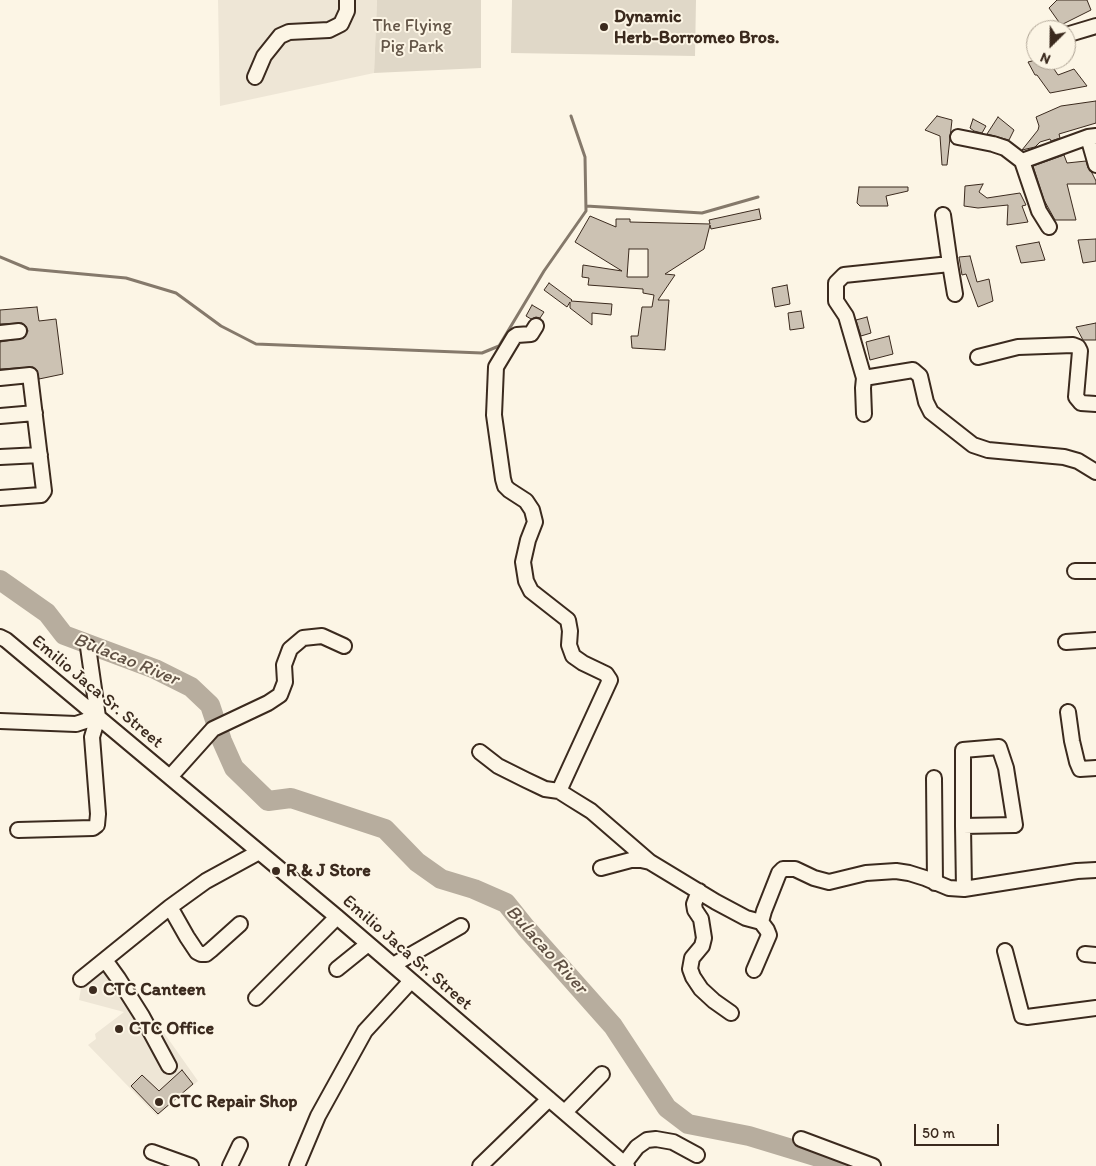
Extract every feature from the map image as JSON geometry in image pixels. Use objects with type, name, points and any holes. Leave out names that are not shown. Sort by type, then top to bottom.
[{"type":"street","points":[[255,77],[264,56],[280,36],[289,32],[329,30],[341,24],[347,11],[347,0]]},
{"type":"street","points":[[1076,32],[1096,26]]},
{"type":"street","points":[[1022,161],[1092,136],[1096,165]]},
{"type":"street","points":[[958,137],[1005,148],[1022,161],[1040,211],[1049,227]]},
{"type":"street","points":[[943,215],[955,294]]},
{"type":"street","points":[[864,414],[864,378],[846,316],[836,301],[836,283],[844,275],[950,264]]},
{"type":"street","points":[[536,326],[531,334],[514,337],[496,367],[494,415],[503,479],[505,486],[509,490],[526,501],[532,510],[535,522],[528,540],[523,562],[526,581],[531,591],[568,620],[570,631],[569,645],[573,656],[582,663],[606,674],[610,680],[558,791]]},
{"type":"street","points":[[0,333],[19,331]]},
{"type":"street","points":[[978,357],[1018,347],[1073,345],[1078,347],[1081,357],[1076,397],[1081,403],[1096,404]]},
{"type":"street","points":[[864,378],[913,370],[920,376],[926,402],[931,412],[973,445],[996,451],[1078,460],[1096,472]]},
{"type":"street","points":[[0,378],[30,375],[44,491],[43,494],[0,498]]},
{"type":"street","points":[[0,416],[35,413]]},
{"type":"street","points":[[0,457],[40,455]]},
{"type":"street","points":[[1075,571],[1096,571]]},
{"type":"street","points":[[170,777],[213,729],[268,703],[280,695],[285,682],[284,665],[290,649],[304,638],[322,636],[344,646]]},
{"type":"street","name":"Emilio Jaca Sr. Street","points":[[0,637],[6,640],[337,917],[410,982],[626,1165]]},
{"type":"street","points":[[1066,642],[1096,640]]},
{"type":"street","points":[[18,830],[93,828],[96,825],[98,814],[92,737],[96,716],[88,647]]},
{"type":"street","points":[[1068,712],[1080,769],[1096,768]]},
{"type":"street","points":[[0,721],[76,724],[96,716]]},
{"type":"street","points":[[963,826],[1015,825],[1006,768],[999,747],[963,750],[963,826],[964,889]]},
{"type":"street","points":[[480,752],[498,766],[546,789],[558,791],[591,810],[650,862],[746,918],[761,922],[769,935],[754,970]]},
{"type":"street","points":[[934,778],[935,883]]},
{"type":"street","points":[[81,979],[170,907],[206,881],[259,852]]},
{"type":"street","points":[[601,868],[631,860],[650,862]]},
{"type":"street","points":[[761,922],[779,873],[783,869],[795,869],[814,878],[830,882],[866,873],[896,871],[909,873],[949,888],[964,889],[1077,871],[1096,870]]},
{"type":"street","points":[[699,891],[694,904],[694,910],[701,919],[704,938],[702,946],[692,958],[690,969],[693,978],[701,989],[731,1013]]},
{"type":"street","points":[[170,907],[176,914],[187,937],[197,952],[201,954],[206,954],[212,950],[240,924]]},
{"type":"street","points":[[256,998],[337,917]]},
{"type":"street","points":[[393,965],[461,926]]},
{"type":"street","points":[[336,969],[368,944]]},
{"type":"street","points":[[1005,951],[1022,1016],[1027,1017],[1096,1008]]},
{"type":"street","points":[[105,960],[142,1016],[169,1066]]},
{"type":"street","points":[[297,1166],[318,1116],[365,1031],[410,982]]},
{"type":"street","points":[[565,1112],[602,1074]]},
{"type":"street","points":[[480,1166],[549,1099]]},
{"type":"street","points":[[626,1165],[637,1147],[647,1140],[664,1139],[697,1155]]},
{"type":"street","points":[[801,1139],[873,1166]]},
{"type":"street","points":[[230,1166],[240,1146]]},
{"type":"street","points":[[152,1152],[191,1166]]},
{"type":"shaded area","points":[[218,0],[377,0],[374,73],[220,106]]},
{"type":"shaded area","points":[[114,957],[140,999],[198,1081],[157,1116],[88,1045],[96,1039],[95,1034],[124,1012],[79,1000],[82,982]]},
{"type":"green space","name":"The Flying Pig Park","points":[[377,0],[481,0],[481,68],[374,73]]},
{"type":"green space","name":"Dynamic Herb-Borromeo Bros.","points":[[512,0],[696,0],[695,56],[511,53]]},
{"type":"building","points":[[1057,0],[1087,0],[1091,10],[1071,20],[1057,20],[1049,8]]},
{"type":"building","points":[[1032,70],[1055,70],[1058,75],[1075,70],[1087,86],[1050,93],[1037,75]]},
{"type":"building","points":[[1096,101],[1096,123],[1059,134],[1060,138],[1040,142],[1035,147],[1022,150],[1038,130],[1039,126],[1036,117],[1061,106]]},
{"type":"building","points":[[937,116],[952,120],[947,165],[942,165],[940,136],[925,130]]},
{"type":"building","points":[[998,117],[1014,130],[1009,140],[987,134]]},
{"type":"building","points":[[973,119],[986,126],[982,133],[970,128]]},
{"type":"building","points":[[1064,155],[1067,163],[1086,161],[1096,181],[1096,184],[1067,184],[1076,220],[1055,220],[1044,200],[1033,166]]},
{"type":"building","points":[[983,184],[979,192],[987,198],[1020,193],[1026,205],[1022,206],[1028,222],[1007,225],[1008,205],[978,208],[964,206],[965,186]]},
{"type":"building","points":[[859,187],[908,187],[908,191],[886,196],[888,206],[860,206],[857,203]]},
{"type":"building","points":[[759,209],[761,219],[711,229],[710,225],[704,249],[665,274],[675,275],[658,300],[669,300],[665,350],[632,348],[631,336],[638,336],[642,307],[652,307],[654,295],[643,293],[643,289],[588,285],[589,278],[582,277],[583,265],[622,271],[575,242],[590,216],[616,227],[616,219],[630,219],[630,222],[710,224],[709,220]],"holes":[[[629,249],[648,249],[648,277],[627,277]]]},
{"type":"building","points":[[1096,239],[1096,261],[1083,263],[1078,240]]},
{"type":"building","points":[[1039,242],[1045,260],[1021,263],[1016,246]]},
{"type":"building","points":[[970,256],[977,282],[989,279],[993,301],[978,307],[966,274],[962,275],[959,257]]},
{"type":"building","points":[[549,283],[571,301],[612,304],[611,315],[592,313],[592,325],[570,308],[570,302],[567,307],[544,290]]},
{"type":"building","points":[[787,285],[790,304],[775,307],[772,288]]},
{"type":"building","points":[[532,305],[544,312],[540,318],[531,319],[526,316]]},
{"type":"building","points":[[37,307],[39,321],[56,319],[63,374],[39,379],[37,370],[33,367],[0,369],[0,342],[24,338],[28,331],[22,323],[0,324],[0,310]]},
{"type":"building","points":[[801,311],[804,328],[790,330],[788,313]]},
{"type":"building","points":[[867,317],[871,333],[861,336],[856,320]]},
{"type":"building","points":[[1096,323],[1096,340],[1083,340],[1076,327]]},
{"type":"building","points":[[889,336],[893,354],[870,360],[866,342]]},
{"type":"building","name":"CTC Repair Shop","points":[[182,1070],[193,1084],[158,1114],[131,1086],[142,1075],[159,1091]]},
{"type":"waterway","points":[[0,257],[29,269],[126,278],[176,293],[221,326],[256,344],[482,353],[499,346],[544,271],[586,211],[585,157],[571,116]]},
{"type":"waterway","points":[[586,206],[702,213],[758,197]]},
{"type":"waterway","name":"Bulacao River","points":[[0,580],[47,613],[64,635],[155,669],[191,687],[210,705],[222,741],[234,768],[268,801],[291,798],[385,829],[417,862],[441,879],[474,889],[506,903],[613,1026],[667,1108],[688,1124],[749,1136],[848,1166]]},
{"type":"place","name":"Dynamic Herb-Borromeo Bros.","points":[[604,27]]},
{"type":"place","name":"R & J Store","points":[[276,871]]},
{"type":"place","name":"CTC Canteen","points":[[93,990]]},
{"type":"place","name":"CTC Office","points":[[119,1029]]},
{"type":"place","name":"CTC Repair Shop","points":[[159,1102]]}]
